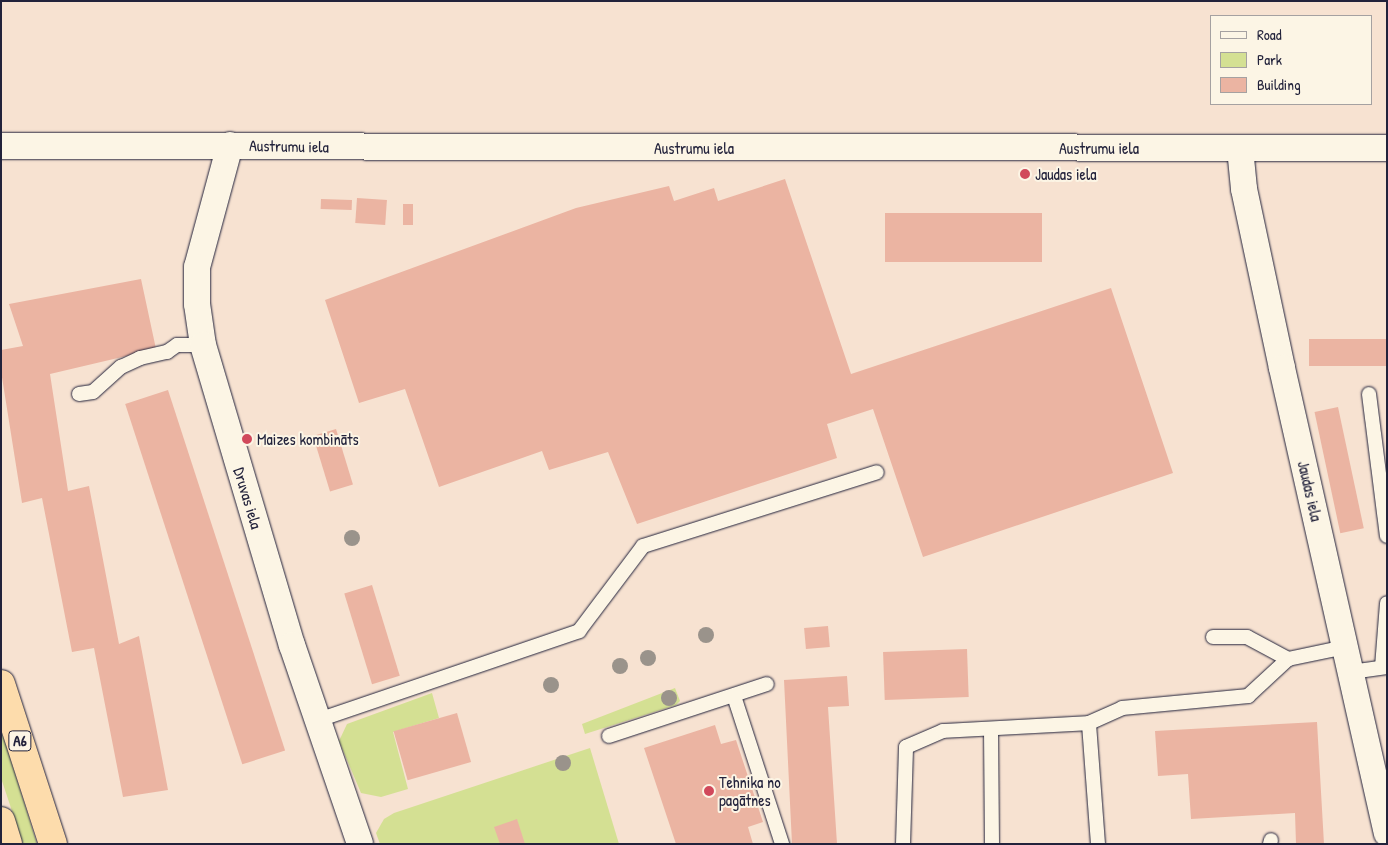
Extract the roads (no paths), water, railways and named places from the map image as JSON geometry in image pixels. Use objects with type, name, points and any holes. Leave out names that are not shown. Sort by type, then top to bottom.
[{"type":"highway","name":"A6","points":[[1,684],[53,844]]},
{"type":"highway","points":[[1,821],[8,844]]},
{"type":"street","name":"Druvas iela","points":[[230,145],[197,267],[197,304],[203,345],[292,645],[359,844]]},
{"type":"street","name":"Austrumu iela","points":[[1,146],[1387,148]]},
{"type":"street","name":"Jaudas iela","points":[[1240,148],[1244,189],[1282,368],[1387,833]]},
{"type":"lane","points":[[79,394],[93,392],[121,366],[140,358],[167,352],[177,345],[203,345]]},
{"type":"lane","points":[[1369,394],[1387,536]]},
{"type":"lane","points":[[318,720],[579,632],[644,546],[877,472]]},
{"type":"lane","points":[[1351,672],[1384,667],[1387,603]]},
{"type":"lane","points":[[1213,637],[1247,637],[1288,659]]},
{"type":"lane","points":[[904,844],[906,747],[943,731],[1089,723],[1122,708],[1248,696],[1288,659],[1345,647]]},
{"type":"lane","points":[[609,736],[767,684]]},
{"type":"lane","points":[[734,696],[782,844]]},
{"type":"lane","points":[[1089,723],[1098,844]]},
{"type":"lane","points":[[991,729],[992,844]]},
{"type":"place","name":"Jaudas iela","points":[[1025,174]]},
{"type":"place","name":"Maizes kombināts","points":[[247,439]]},
{"type":"place","name":"Tehnika no pagātnes","points":[[709,791]]}]
